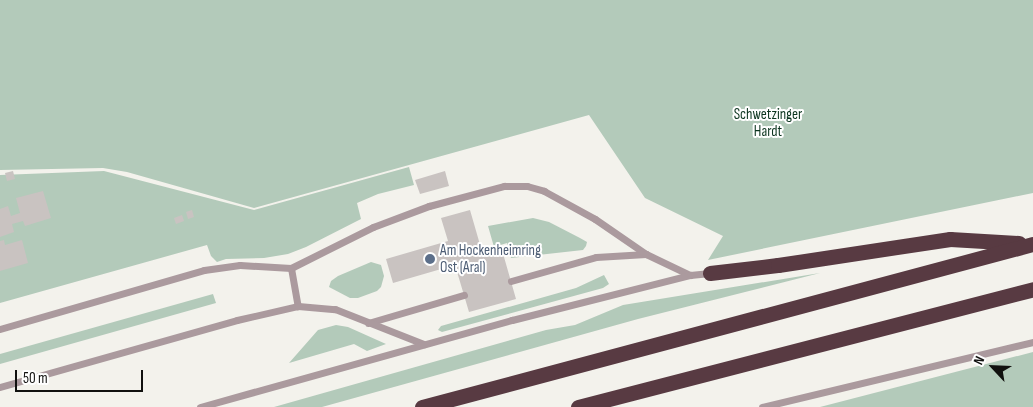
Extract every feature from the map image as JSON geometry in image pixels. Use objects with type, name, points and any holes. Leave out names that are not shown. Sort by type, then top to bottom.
[{"type":"highway","points":[[710,273],[778,265],[950,239],[1033,244]]},
{"type":"highway","points":[[422,407],[1033,244]]},
{"type":"highway","points":[[578,407],[1033,289]]},
{"type":"lane","points":[[0,329],[204,270],[240,265],[291,268],[373,227],[429,206],[504,186],[527,186],[544,191],[595,219],[646,254],[690,275]]},
{"type":"lane","points":[[511,281],[596,256],[646,254]]},
{"type":"lane","points":[[291,268],[298,306]]},
{"type":"lane","points":[[200,407],[424,344],[690,275],[710,273]]},
{"type":"lane","points":[[368,323],[464,295]]},
{"type":"lane","points":[[0,387],[237,320],[298,306],[335,310],[424,344]]},
{"type":"lane","points":[[762,407],[1033,342]]},
{"type":"green space","name":"Schwetzinger Hardt","points":[[0,0],[1033,0],[1033,193],[708,260],[723,236],[645,198],[589,115],[254,208],[127,172],[103,168],[0,170]]},
{"type":"green space","points":[[409,167],[414,185],[378,194],[357,203],[361,219],[288,254],[264,258],[226,259],[217,262],[211,256],[207,245],[0,303],[0,175],[104,171],[254,210]]},
{"type":"green space","points":[[533,218],[549,222],[580,238],[587,242],[586,246],[583,250],[511,258],[507,243],[494,247],[488,226]]},
{"type":"green space","points":[[371,262],[381,265],[384,276],[381,287],[377,291],[358,298],[350,298],[329,287],[331,281],[338,276]]},
{"type":"green space","points":[[820,273],[638,319],[322,407],[274,407],[546,330],[575,325],[623,305]]},
{"type":"green space","points":[[604,275],[609,284],[603,288],[442,332],[438,330],[441,326],[576,288]]},
{"type":"green space","points":[[213,294],[216,303],[0,364],[0,354]]},
{"type":"green space","points":[[336,325],[348,327],[386,344],[367,351],[354,344],[289,363],[318,330]]},
{"type":"green space","points":[[1033,352],[1033,407],[820,407]]},
{"type":"building","points":[[13,171],[15,179],[7,181],[5,173]]},
{"type":"building","points":[[445,171],[449,186],[420,194],[415,180]]},
{"type":"building","points":[[43,191],[51,218],[25,226],[23,221],[12,224],[14,232],[0,237],[0,209],[8,206],[11,216],[20,213],[16,198]]},
{"type":"building","points":[[192,210],[194,217],[188,219],[186,212]]},
{"type":"building","points":[[470,210],[483,255],[502,250],[516,299],[469,312],[455,265],[393,283],[386,259],[448,241],[441,218]]},
{"type":"building","points":[[182,215],[184,221],[176,224],[174,218]]},
{"type":"building","points":[[4,240],[5,245],[22,240],[28,263],[0,271],[0,241]]},
{"type":"place","name":"Am Hockenheimring Ost (Aral)","points":[[430,259]]}]
